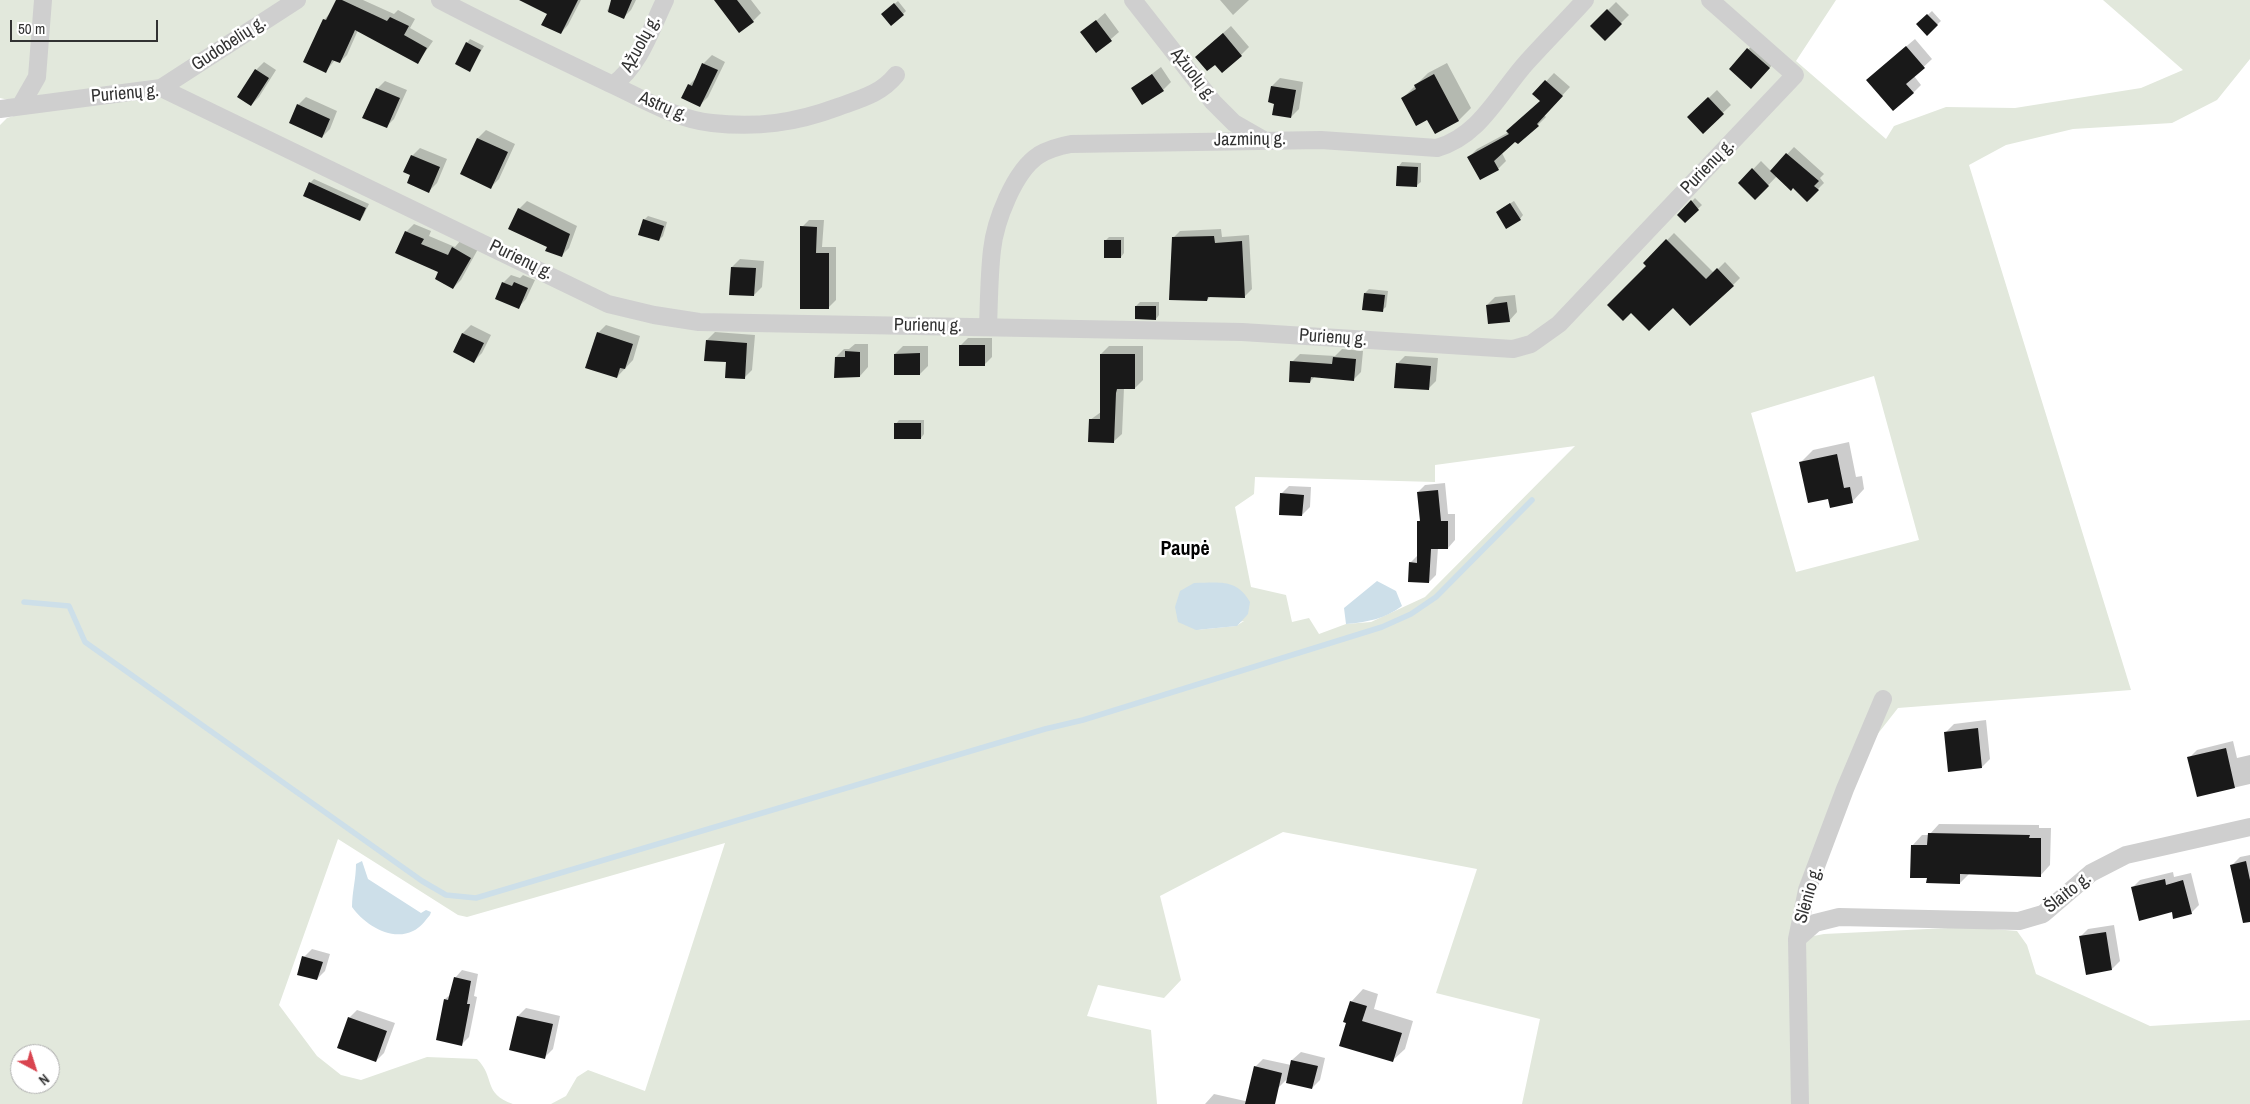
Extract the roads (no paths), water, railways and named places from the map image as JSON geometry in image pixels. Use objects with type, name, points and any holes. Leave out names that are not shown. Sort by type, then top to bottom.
[{"type":"street","points":[[22,105],[37,77],[43,0]]},
{"type":"street","name":"Gudobelių g.","points":[[161,88],[297,0]]},
{"type":"street","name":"Astrų g.","points":[[440,0],[522,43],[663,109],[691,119],[712,123],[783,124],[809,118],[876,93],[888,86],[896,75]]},
{"type":"street","name":"Ąžuolų g.","points":[[613,84],[621,79],[640,51],[665,0]]},
{"type":"street","name":"Ąžuolų g.","points":[[1133,0],[1213,102],[1234,123],[1262,139]]},
{"type":"street","name":"Jazminų g.","points":[[988,327],[992,248],[1013,186],[1025,167],[1038,155],[1052,148],[1072,144],[1262,139],[1321,140],[1437,148],[1453,143],[1470,132],[1526,62],[1585,0]]},
{"type":"street","name":"Purienų g.","points":[[0,109],[161,88],[608,304],[654,315],[699,322],[1242,332],[1513,349],[1531,344],[1559,324],[1795,75],[1710,0]]},
{"type":"street","name":"Slėnio g.","points":[[1800,1104],[1797,939],[1808,890],[1846,789],[1884,699]]},
{"type":"street","name":"Šlaito g.","points":[[1797,939],[1815,923],[1838,917],[2019,921],[2043,914],[2091,874],[2126,855],[2250,827]]},
{"type":"water","points":[[1377,581],[1396,591],[1402,606],[1376,619],[1346,624],[1344,608]]},
{"type":"water","points":[[1194,583],[1233,585],[1245,594],[1250,602],[1248,614],[1237,626],[1196,630],[1178,622],[1175,607],[1180,591]]},
{"type":"water","points":[[362,861],[368,879],[421,913],[426,910],[431,912],[420,926],[405,934],[387,933],[371,925],[357,913],[352,907],[356,864]]},
{"type":"waterway","points":[[24,602],[69,606],[85,642],[422,881],[446,895],[476,898],[1045,729],[1083,720],[1382,627],[1411,614],[1436,597],[1532,500]]},
{"type":"district","name":"Paupė","points":[[1185,550]]}]
